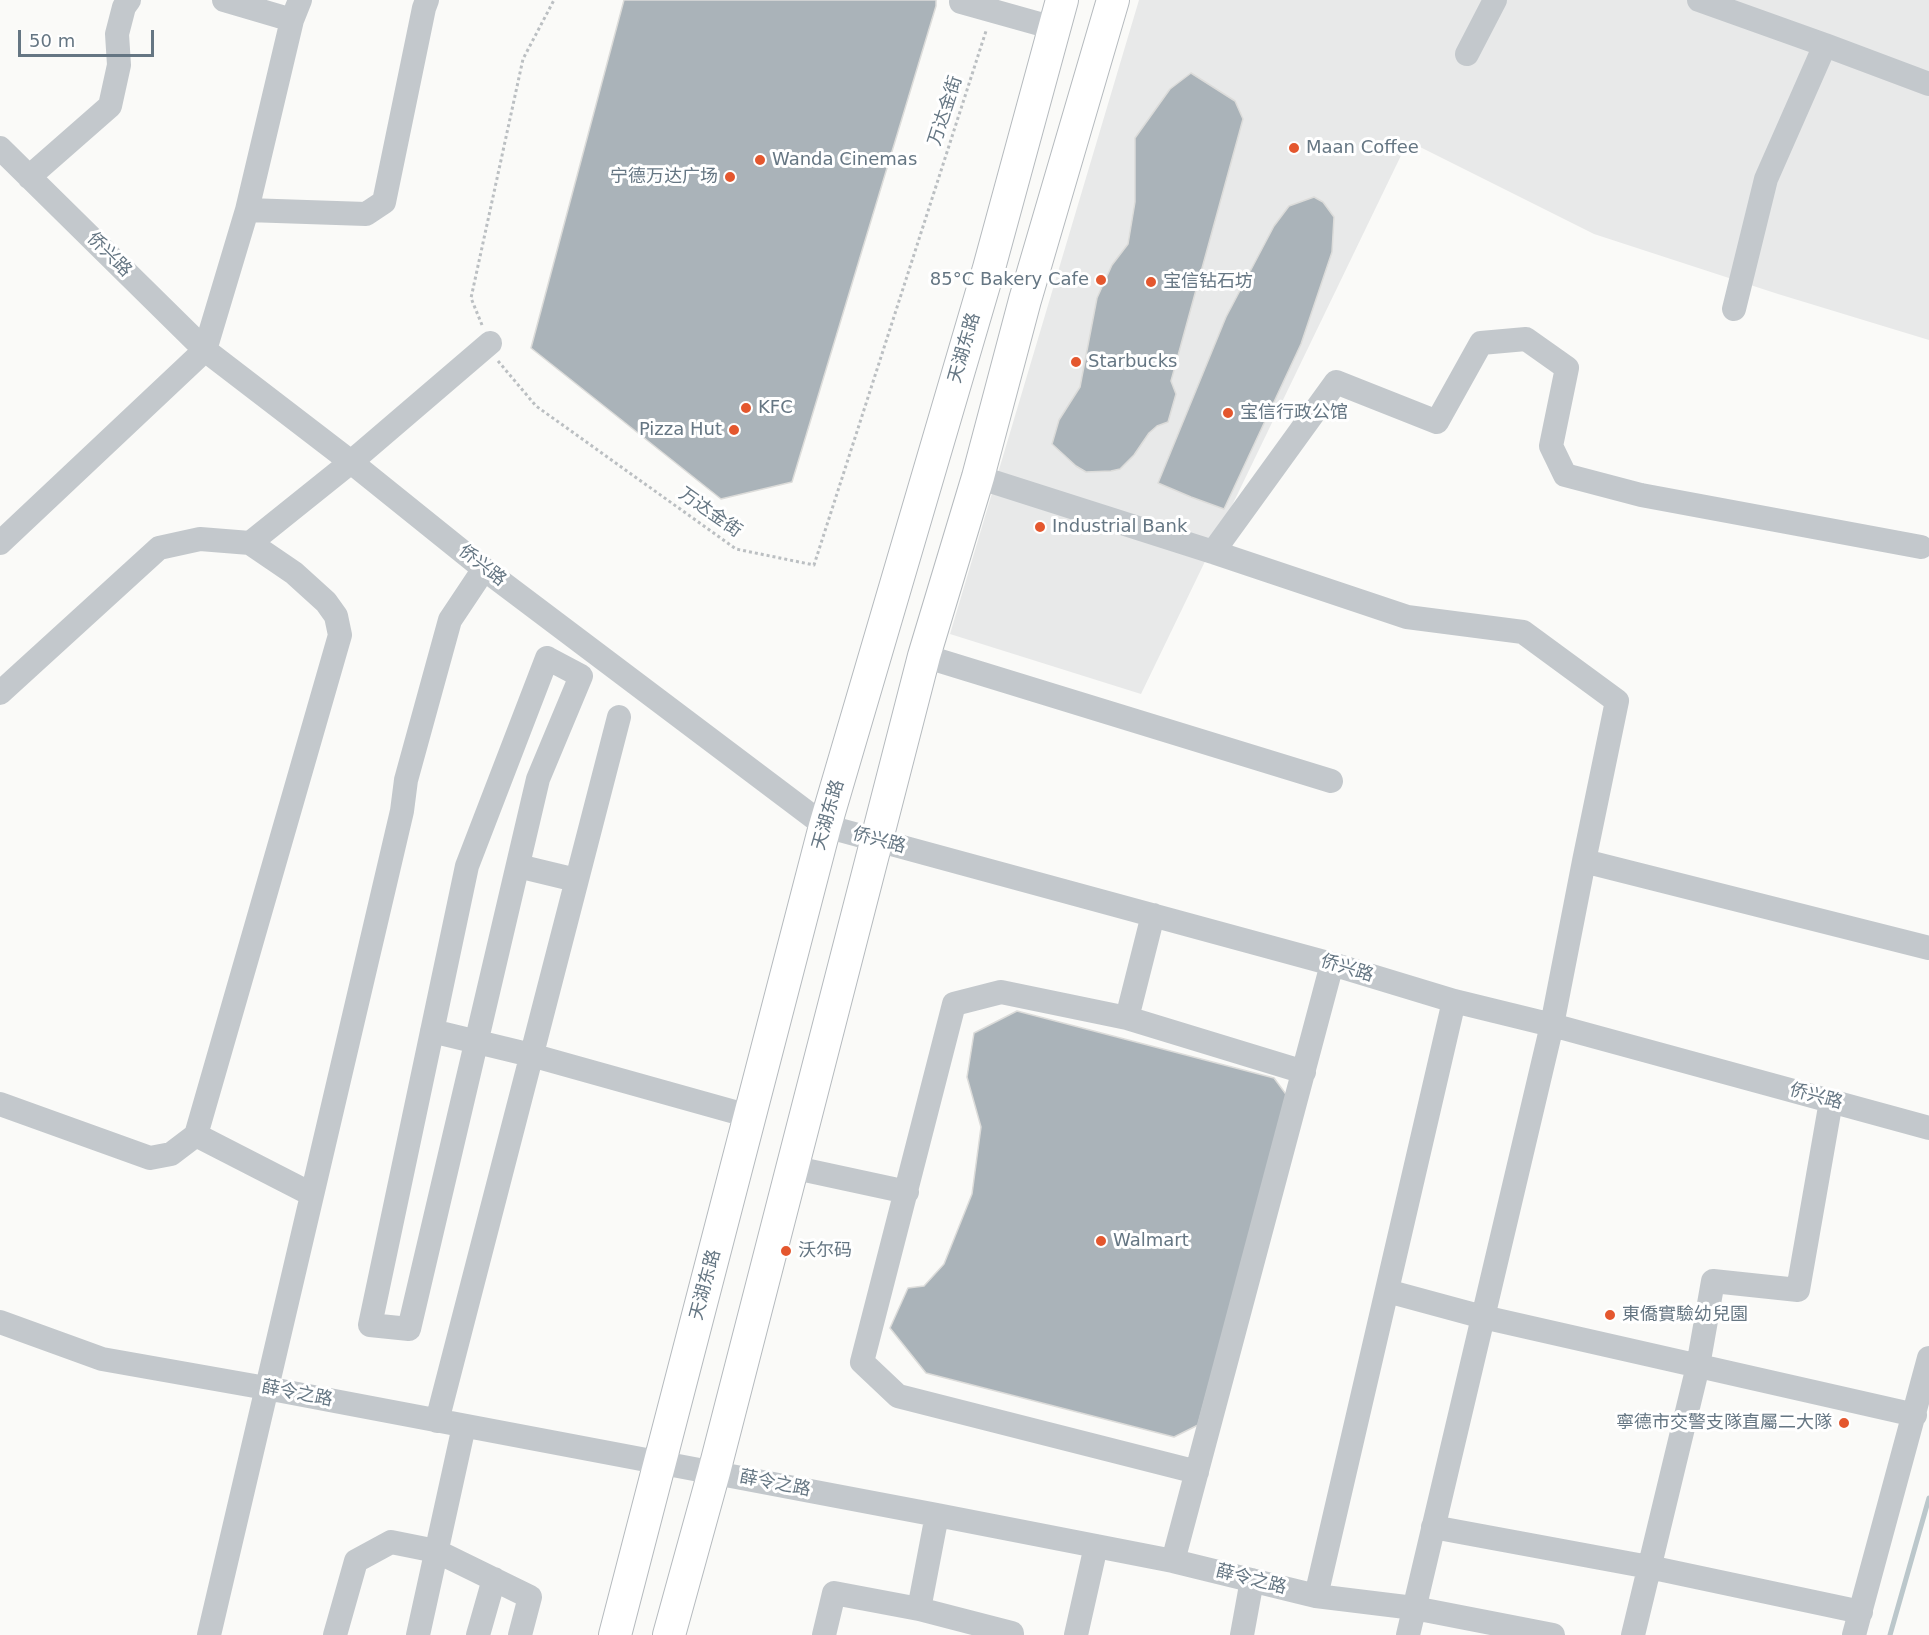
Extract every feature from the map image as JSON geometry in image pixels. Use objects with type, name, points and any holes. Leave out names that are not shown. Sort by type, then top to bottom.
[{"type":"main road","points":[[669,1635],[714,1472],[875,839],[924,656],[978,477],[1025,300],[1113,0]]},
{"type":"main road","name":"天湖东路","points":[[615,1635],[825,826],[989,268],[1058,14]]},
{"type":"street","points":[[29,177],[110,106],[119,64],[117,34],[124,7],[129,0]]},
{"type":"street","points":[[0,543],[205,350],[247,210],[296,10],[224,0]]},
{"type":"street","points":[[247,210],[366,214],[384,202],[427,0]]},
{"type":"street","points":[[1467,54],[1495,0]]},
{"type":"street","points":[[1699,0],[1929,84]]},
{"type":"street","points":[[962,2],[992,10],[1058,14]]},
{"type":"street","points":[[1734,309],[1766,179],[1825,45]]},
{"type":"street","name":"侨兴路","points":[[0,148],[205,350],[351,462],[484,569],[825,826],[1332,964],[1454,1001],[1552,1025],[1929,1128]]},
{"type":"street","points":[[1213,552],[1336,382],[1437,422],[1481,343],[1526,339],[1567,368],[1551,446],[1565,475],[1641,495],[1921,547]]},
{"type":"street","points":[[250,543],[351,462],[490,343]]},
{"type":"street","points":[[978,477],[1407,617],[1523,632],[1617,701],[1552,1025],[1408,1635]]},
{"type":"street","points":[[0,693],[159,548],[200,539],[250,543],[294,573],[326,602],[336,616],[340,636],[196,1136],[171,1154],[150,1158],[2,1109]]},
{"type":"street","points":[[208,1635],[402,811],[406,780],[450,620],[484,569]]},
{"type":"street","points":[[924,656],[1331,781]]},
{"type":"street","points":[[547,658],[581,676],[538,779],[518,866],[409,1329],[370,1324],[467,866],[547,658]]},
{"type":"street","points":[[437,1421],[619,717]]},
{"type":"street","points":[[1584,861],[1929,948]]},
{"type":"street","points":[[518,866],[576,880]]},
{"type":"street","points":[[1126,1018],[1153,915]]},
{"type":"street","points":[[1173,1561],[1332,964]]},
{"type":"street","points":[[1197,1472],[898,1396],[862,1362],[954,1004],[1001,992],[1126,1018],[1304,1072]]},
{"type":"street","points":[[1316,1596],[1454,1001]]},
{"type":"street","points":[[432,1031],[531,1055],[749,1116]]},
{"type":"street","points":[[1633,1635],[1698,1366],[1713,1281],[1798,1290],[1831,1101]]},
{"type":"street","points":[[196,1136],[311,1194]]},
{"type":"street","points":[[791,1167],[907,1192]]},
{"type":"street","points":[[1387,1292],[1483,1317],[1915,1415]]},
{"type":"street","name":"薛令之路","points":[[0,1322],[102,1359],[714,1472],[1173,1561],[1316,1596],[1414,1608],[1553,1635]]},
{"type":"street","points":[[1854,1635],[1929,1358]]},
{"type":"street","points":[[418,1635],[464,1426]]},
{"type":"street","points":[[920,1609],[937,1515]]},
{"type":"street","points":[[1433,1527],[1649,1567],[1861,1612]]},
{"type":"street","points":[[335,1635],[356,1561],[391,1542],[436,1551],[530,1597],[520,1635]]},
{"type":"street","points":[[1076,1635],[1096,1546]]},
{"type":"street","points":[[478,1635],[494,1580]]},
{"type":"street","points":[[1242,1635],[1251,1580]]},
{"type":"street","points":[[824,1635],[834,1593],[920,1609],[1012,1633],[1012,1635]]},
{"type":"path","name":"万达金街","points":[[554,0],[523,59],[471,298],[498,363],[536,406],[736,549],[814,565],[992,10]]},
{"type":"shaded area","points":[[1139,0],[1929,0],[1929,340],[1594,234],[1408,141],[1141,694],[950,634]]},
{"type":"building","name":"宁德万达广场","points":[[624,0],[936,0],[792,482],[721,499],[531,348]]},
{"type":"building","name":"宝信钻石坊","points":[[1191,73],[1235,101],[1243,119],[1171,381],[1176,394],[1168,422],[1157,426],[1149,433],[1134,455],[1120,469],[1086,472],[1052,444],[1059,420],[1080,387],[1097,298],[1112,265],[1128,244],[1135,202],[1135,138],[1170,89]]},
{"type":"building","name":"宝信行政公馆","points":[[1314,197],[1323,202],[1334,217],[1332,252],[1301,344],[1224,509],[1158,483],[1226,317],[1274,226],[1289,206]]},
{"type":"building","name":"Walmart","points":[[1017,1011],[1274,1078],[1288,1097],[1198,1425],[1174,1437],[926,1373],[890,1328],[908,1288],[924,1286],[944,1264],[972,1194],[981,1127],[967,1077],[974,1033]]},
{"type":"waterway","points":[[1890,1635],[1929,1498]]},
{"type":"place","name":"Maan Coffee","points":[[1294,148]]},
{"type":"place","name":"Wanda Cinemas","points":[[760,160]]},
{"type":"place","name":"宁德万达广场","points":[[730,177]]},
{"type":"place","name":"85°C Bakery Cafe","points":[[1101,280]]},
{"type":"place","name":"宝信钻石坊","points":[[1151,282]]},
{"type":"place","name":"Starbucks","points":[[1076,362]]},
{"type":"place","name":"KFC","points":[[746,408]]},
{"type":"place","name":"宝信行政公馆","points":[[1228,413]]},
{"type":"place","name":"Pizza Hut","points":[[734,430]]},
{"type":"place","name":"Industrial Bank","points":[[1040,527]]},
{"type":"place","name":"Walmart","points":[[1101,1241]]},
{"type":"place","name":"沃尔码","points":[[786,1251]]},
{"type":"place","name":"東僑實驗幼兒園","points":[[1610,1315]]},
{"type":"place","name":"寧德市交警支隊直屬二大隊","points":[[1844,1423]]}]
